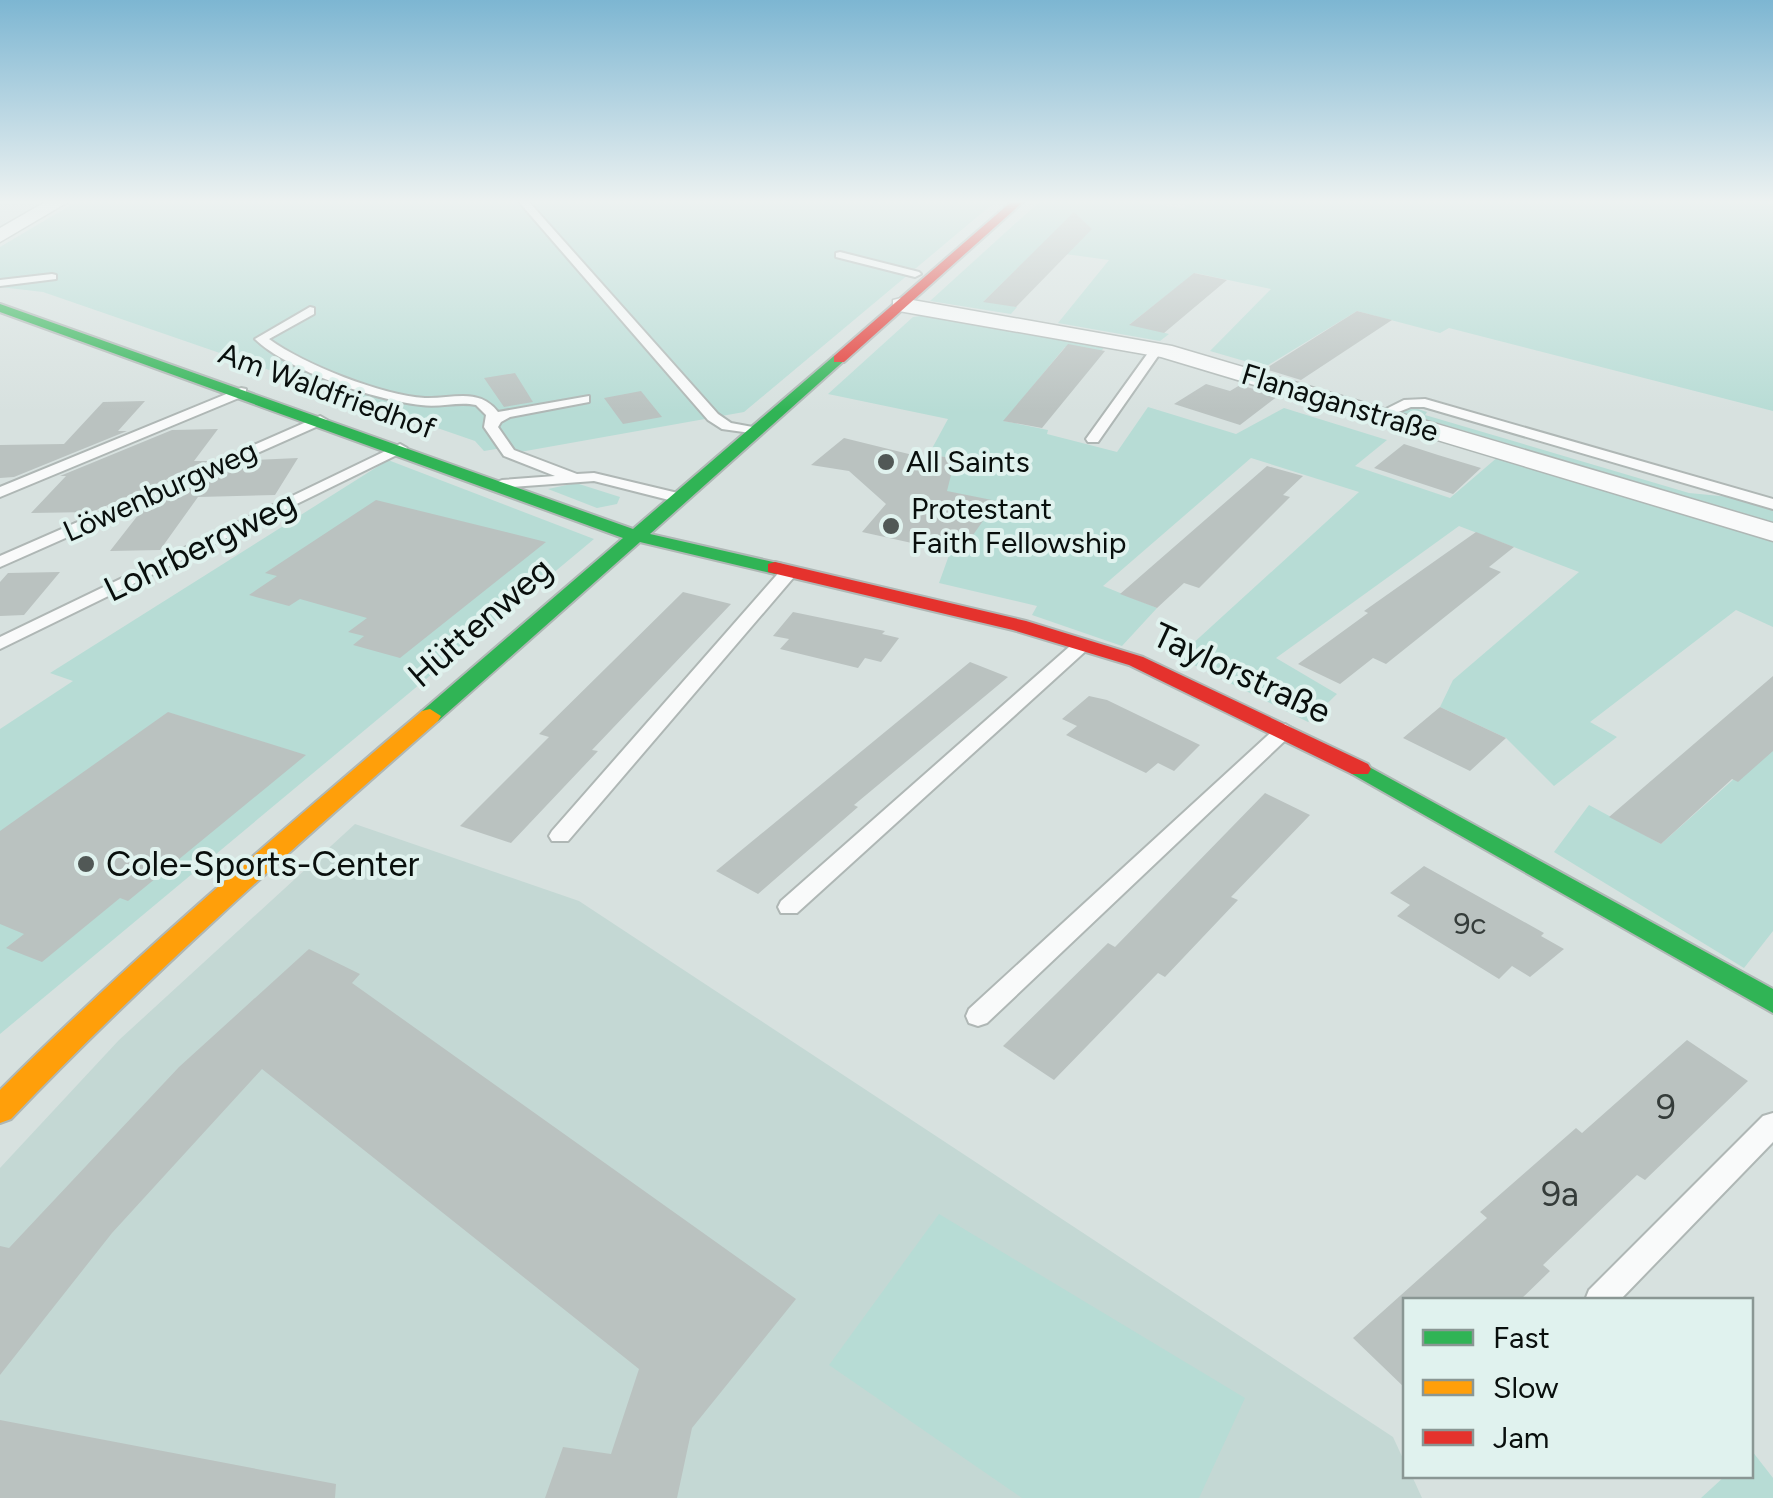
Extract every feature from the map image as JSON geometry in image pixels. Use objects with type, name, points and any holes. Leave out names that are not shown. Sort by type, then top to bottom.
[{"type":"street","name":"Hüttenweg","points":[[0,1110],[30,1076],[173,940],[632,535],[939,272]]},
{"type":"street","name":"Flanaganstraße","points":[[901,306],[1157,350],[1773,532]]},
{"type":"street","name":"Am Waldfriedhof","points":[[7,313],[400,448],[632,535]]},
{"type":"street","name":"Taylorstraße","points":[[632,535],[1018,624],[1136,661],[1285,730],[1516,853],[1773,1002]]},
{"type":"lane","points":[[585,272],[712,418],[727,426],[753,430]]},
{"type":"lane","points":[[907,272],[915,274]]},
{"type":"lane","points":[[0,283],[52,277]]},
{"type":"lane","points":[[310,311],[261,338],[314,366],[385,392],[419,401],[474,400],[485,404],[494,419]]},
{"type":"lane","points":[[1093,438],[1157,350]]},
{"type":"lane","points":[[0,492],[241,392]]},
{"type":"lane","points":[[494,419],[584,399]]},
{"type":"lane","points":[[1381,415],[1409,402],[1425,404],[1773,504]]},
{"type":"lane","points":[[494,419],[491,427],[502,448],[574,478]]},
{"type":"lane","name":"Löwenburgweg","points":[[0,562],[320,420]]},
{"type":"lane","name":"Lohrbergweg","points":[[0,644],[400,448]]},
{"type":"lane","points":[[502,485],[594,477],[677,497]]},
{"type":"lane","points":[[560,836],[788,574]]},
{"type":"lane","points":[[789,907],[1083,644]]},
{"type":"lane","points":[[978,1016],[1285,730]]},
{"type":"lane","points":[[0,1061],[30,1076]]},
{"type":"lane","points":[[1602,1298],[1773,1124]]},
{"type":"shaded area","points":[[355,824],[579,901],[1393,1437],[1403,1459],[1403,1478],[1413,1478],[1422,1498],[0,1498],[0,1168],[119,1040]]},
{"type":"green space","points":[[0,272],[911,272],[744,412],[520,452],[508,447],[484,451],[475,441],[43,292],[0,287]]},
{"type":"green space","points":[[962,272],[1014,272],[984,301],[1017,307],[1011,314],[930,301]]},
{"type":"green space","points":[[1099,272],[1773,272],[1773,411],[1449,328],[1440,333],[1357,311],[1265,367],[1210,351],[1271,289],[1195,273],[1130,324],[1169,334],[1160,341],[1058,323]]},
{"type":"green space","points":[[927,315],[1108,342],[1100,353],[1065,347],[1004,421],[1048,430],[1047,434],[1117,452],[1148,407],[1236,434],[1284,408],[1387,440],[1355,466],[1450,498],[1499,456],[1773,538],[1773,627],[1736,610],[1590,722],[1617,737],[1554,786],[1506,738],[1440,707],[1453,680],[1579,572],[1459,526],[1276,658],[1337,694],[1308,722],[1178,657],[1359,492],[1251,458],[1103,586],[1157,608],[1122,646],[1032,615],[1037,606],[939,583],[970,497],[939,490],[955,459],[929,454],[948,419],[828,394],[913,317]]},
{"type":"green space","points":[[1421,406],[1418,409],[1427,412],[1425,415],[1689,493],[1730,497],[1773,508],[1773,522],[1394,410]]},
{"type":"green space","points":[[388,460],[594,539],[0,1034],[0,729],[73,681],[50,673]]},
{"type":"green space","points":[[576,483],[620,497],[617,504],[597,508],[548,489]]},
{"type":"green space","points":[[1773,744],[1773,931],[1744,968],[1554,852],[1589,805],[1661,844]]},
{"type":"green space","points":[[939,1214],[1245,1398],[1199,1498],[1022,1498],[829,1365]]},
{"type":"green space","points":[[1753,1452],[1773,1478],[1773,1498],[1701,1498],[1723,1478],[1753,1478]]},
{"type":"building","points":[[1013,272],[1050,272],[1016,307],[983,302]]},
{"type":"building","points":[[1194,273],[1227,280],[1164,333],[1129,325]]},
{"type":"building","points":[[1357,311],[1392,320],[1301,380],[1265,369]]},
{"type":"building","points":[[1068,344],[1105,351],[1042,428],[1003,421]]},
{"type":"building","points":[[515,373],[533,402],[504,407],[484,378]]},
{"type":"building","points":[[1206,384],[1230,391],[1240,385],[1278,396],[1240,425],[1174,404]]},
{"type":"building","points":[[641,391],[662,417],[623,424],[604,398]]},
{"type":"building","points":[[145,401],[118,431],[127,431],[14,477],[0,478],[0,445],[64,444],[103,402]]},
{"type":"building","points":[[218,429],[194,461],[209,461],[92,512],[31,513],[66,476],[60,476],[172,430]]},
{"type":"building","points":[[844,438],[925,458],[929,454],[955,459],[947,491],[997,501],[973,535],[952,531],[939,549],[862,532],[886,504],[849,471],[811,465]]},
{"type":"building","points":[[1404,444],[1481,468],[1453,494],[1374,468]]},
{"type":"building","points":[[298,458],[275,495],[198,497],[160,550],[110,551],[142,510],[136,511],[252,460]]},
{"type":"building","points":[[1267,466],[1303,476],[1283,495],[1290,497],[1199,588],[1184,583],[1157,608],[1120,594]]},
{"type":"building","points":[[376,500],[546,542],[400,658],[353,645],[364,636],[348,632],[367,618],[300,599],[289,606],[249,595],[277,576],[265,573]]},
{"type":"building","points":[[1476,532],[1514,547],[1489,567],[1501,572],[1386,664],[1373,658],[1340,684],[1298,664],[1368,613],[1364,611]]},
{"type":"building","points":[[60,572],[24,615],[0,616],[0,582],[8,573]]},
{"type":"building","points":[[683,592],[731,604],[592,750],[598,751],[511,843],[460,826],[549,737],[539,734]]},
{"type":"building","points":[[793,612],[885,631],[882,634],[899,638],[881,662],[865,658],[858,668],[780,649],[789,639],[773,636]]},
{"type":"building","points":[[970,662],[1008,677],[854,805],[858,807],[758,894],[716,871]]},
{"type":"building","points":[[1773,676],[1773,751],[1738,782],[1732,779],[1661,844],[1609,817]]},
{"type":"building","points":[[1089,696],[1107,700],[1200,745],[1174,771],[1158,763],[1146,773],[1066,735],[1077,726],[1062,719]]},
{"type":"building","points":[[1440,707],[1506,738],[1470,771],[1403,738]]},
{"type":"building","name":"Cole-Sports-Center","points":[[168,712],[306,755],[128,901],[120,898],[42,962],[6,948],[24,934],[0,924],[0,831]]},
{"type":"building","points":[[1265,793],[1310,815],[1231,897],[1238,900],[1165,977],[1158,973],[1054,1080],[1003,1046],[1108,943],[1115,947]]},
{"type":"building","points":[[1424,866],[1544,933],[1541,936],[1564,949],[1530,977],[1512,966],[1499,979],[1397,916],[1410,905],[1390,893]]},
{"type":"building","points":[[309,949],[360,974],[352,983],[796,1299],[692,1428],[677,1498],[545,1498],[563,1447],[611,1454],[639,1369],[262,1069],[112,1233],[0,1375],[0,1246],[9,1248],[179,1067]]},
{"type":"building","points":[[1687,1040],[1748,1081],[1645,1180],[1637,1175],[1543,1265],[1550,1271],[1522,1298],[1403,1298],[1403,1386],[1353,1338],[1487,1218],[1480,1212],[1576,1128],[1582,1133]]},
{"type":"building","points":[[0,1420],[336,1484],[335,1498],[0,1498]]},
{"type":"traffic: fast","points":[[0,308],[632,535],[775,568]]},
{"type":"traffic: fast","points":[[430,716],[839,359]]},
{"type":"traffic: fast","points":[[1360,769],[1773,1002]]},
{"type":"traffic: slow","points":[[0,1110],[156,957],[430,716]]},
{"type":"traffic: jam","points":[[839,359],[938,272]]},
{"type":"traffic: jam","points":[[775,568],[1019,625],[1136,661],[1360,769]]},
{"type":"place","name":"All Saints","points":[[886,462]]},
{"type":"place","name":"Protestant Faith Fellowship","points":[[891,526]]},
{"type":"place","name":"Cole-Sports-Center","points":[[86,864]]}]
